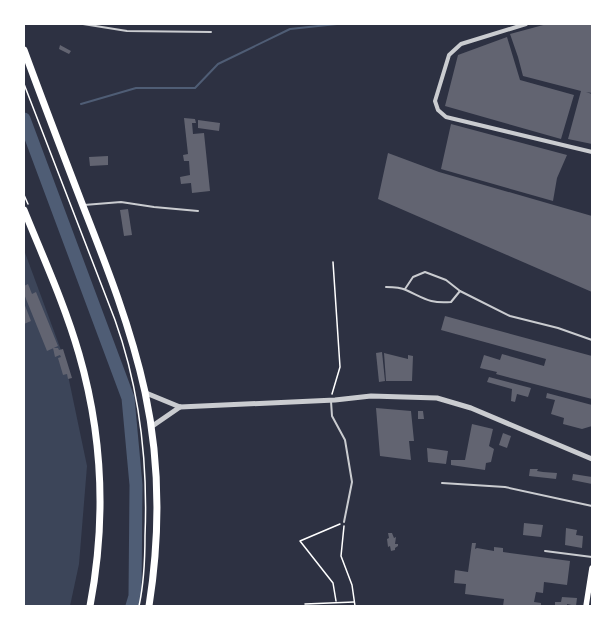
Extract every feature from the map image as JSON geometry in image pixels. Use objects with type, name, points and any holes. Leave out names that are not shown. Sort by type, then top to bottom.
[{"type":"highway","points":[[24,50],[125,317],[146,393],[152,427],[157,499],[155,567],[149,606]]},
{"type":"highway","points":[[24,210],[79,353],[97,436],[101,488],[99,540],[90,606]]},
{"type":"main road","points":[[586,606],[592,568]]},
{"type":"street","points":[[526,24],[461,44],[453,50],[449,55],[435,102],[438,110],[446,117],[592,152]]},
{"type":"street","points":[[146,393],[180,407],[331,400],[371,396],[437,398],[471,408],[592,459]]},
{"type":"street","points":[[152,427],[180,407]]},
{"type":"lane","points":[[83,24],[127,31],[211,32]]},
{"type":"lane","points":[[83,205],[105,202],[121,202],[198,211]]},
{"type":"lane","points":[[405,289],[413,277],[425,272],[446,280],[460,291],[510,316],[558,328],[592,340]]},
{"type":"lane","points":[[386,286],[405,289],[416,296],[439,303],[451,302],[460,291]]},
{"type":"lane","points":[[331,400],[332,416],[345,440],[352,482],[344,522]]},
{"type":"lane","points":[[442,483],[505,487],[592,506]]},
{"type":"lane","points":[[545,551],[592,557]]},
{"type":"path","points":[[24,84],[115,320],[126,354],[135,392],[143,435],[147,499],[144,565],[139,606]]},
{"type":"path","points":[[331,400],[340,367],[333,262]]},
{"type":"path","points":[[336,601],[333,583],[300,541],[344,522],[341,556],[352,585],[355,606]]},
{"type":"path","points":[[305,604],[336,601],[354,602]]},
{"type":"shaded area","points":[[24,250],[65,361],[87,466],[79,564],[70,606],[24,606]]},
{"type":"building","points":[[547,24],[592,24],[592,93],[586,92],[592,94],[592,144],[568,139],[581,91],[523,76],[510,34]]},
{"type":"building","points":[[507,37],[520,80],[574,95],[561,139],[445,106],[458,55]]},
{"type":"building","points":[[60,45],[71,51],[69,54],[59,49]]},
{"type":"building","points":[[184,118],[195,119],[196,123],[192,123],[193,134],[204,133],[210,191],[192,193],[191,183],[181,184],[180,177],[190,175],[189,161],[184,161],[183,155],[188,154]]},
{"type":"building","points":[[198,120],[220,123],[219,131],[198,128]]},
{"type":"building","points":[[451,124],[567,155],[557,178],[553,201],[441,169]]},
{"type":"building","points":[[388,153],[439,172],[592,216],[592,292],[378,199]]},
{"type":"building","points":[[108,156],[108,165],[90,166],[89,157]]},
{"type":"building","points":[[128,209],[132,235],[124,236],[120,210]]},
{"type":"building","points":[[28,284],[32,294],[36,292],[58,346],[47,351],[24,294],[24,286]]},
{"type":"building","points":[[24,303],[31,321],[24,324]]},
{"type":"building","points":[[445,316],[592,356],[592,399],[496,374],[497,372],[480,368],[484,355],[500,360],[502,354],[544,366],[546,359],[441,330]]},
{"type":"building","points":[[53,348],[58,348],[59,350],[63,349],[72,378],[68,379],[67,374],[63,375],[58,358],[61,357],[60,355],[55,357]]},
{"type":"building","points":[[382,352],[385,381],[379,382],[376,353]]},
{"type":"building","points":[[384,353],[408,359],[408,355],[413,356],[412,381],[386,381]]},
{"type":"building","points":[[489,377],[531,388],[528,397],[517,394],[515,402],[511,401],[512,389],[487,382]]},
{"type":"building","points":[[547,393],[592,405],[592,426],[582,429],[563,424],[564,418],[551,414],[555,400],[546,398]]},
{"type":"building","points":[[376,408],[411,411],[414,441],[409,441],[411,460],[380,456]]},
{"type":"building","points":[[418,411],[423,411],[424,419],[418,419]]},
{"type":"building","points":[[472,424],[493,429],[489,446],[494,449],[491,462],[486,463],[485,470],[451,465],[451,460],[465,460]]},
{"type":"building","points":[[503,433],[511,436],[507,448],[499,445]]},
{"type":"building","points":[[427,448],[448,451],[446,464],[428,462]]},
{"type":"building","points":[[530,469],[557,473],[556,479],[529,476]]},
{"type":"building","points":[[573,474],[592,477],[592,484],[572,480]]},
{"type":"building","points":[[524,523],[543,525],[541,537],[523,535]]},
{"type":"building","points":[[566,528],[577,530],[576,535],[583,536],[582,548],[565,545]]},
{"type":"building","points":[[388,533],[392,533],[394,538],[396,537],[395,544],[398,544],[398,546],[395,550],[391,551],[390,546],[388,547]]},
{"type":"building","points":[[472,543],[476,543],[475,549],[477,548],[494,551],[494,547],[503,548],[503,552],[570,561],[567,585],[544,582],[543,593],[536,592],[534,602],[541,603],[541,606],[503,606],[504,599],[465,594],[466,584],[454,583],[455,570],[468,572]]},
{"type":"building","points":[[562,597],[577,598],[576,606],[567,604],[567,606],[555,606],[555,602],[561,602]]},
{"type":"waterway","points":[[81,104],[136,88],[195,88],[218,64],[290,29],[337,24]]},
{"type":"waterway","points":[[24,119],[128,398],[136,485],[135,596],[132,606]]}]
